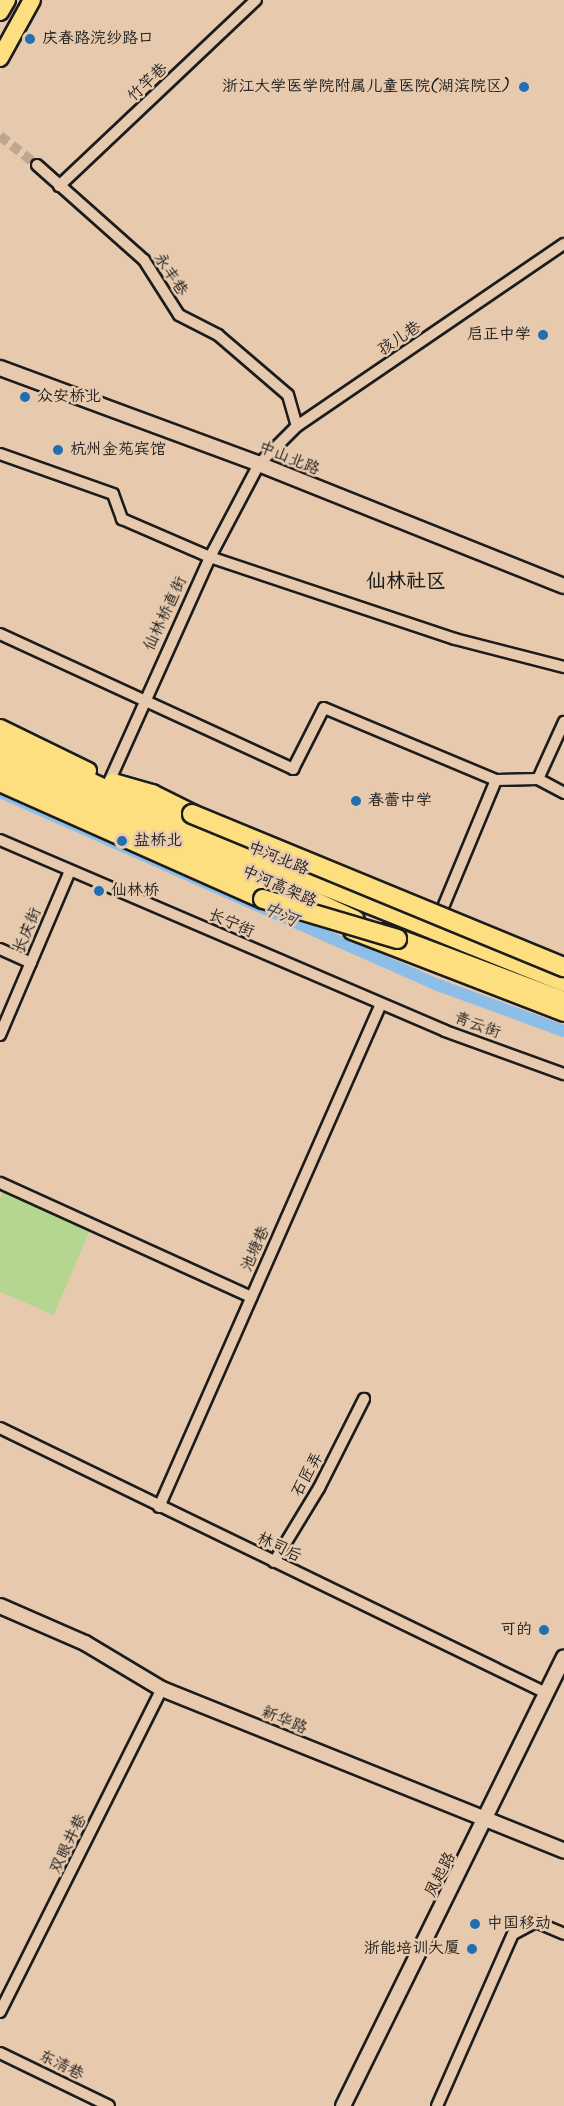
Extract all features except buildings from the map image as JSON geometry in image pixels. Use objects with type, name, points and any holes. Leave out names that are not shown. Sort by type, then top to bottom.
[{"type":"highway","name":"中河高架路","points":[[0,739],[229,848],[564,982]]},
{"type":"highway","name":"中河高架路","points":[[0,756],[213,858],[397,939],[564,1001]]},
{"type":"highway","points":[[0,782],[263,899],[397,939]]},
{"type":"highway","points":[[109,782],[152,794],[192,814],[564,967]]},
{"type":"main road","points":[[0,12],[7,0]]},
{"type":"main road","points":[[0,58],[32,0]]},
{"type":"main road","name":"中山北路","points":[[0,368],[259,464],[562,583]]},
{"type":"main road","name":"中河北路","points":[[0,728],[109,782],[261,852],[564,974]]},
{"type":"main road","name":"中河北路","points":[[0,767],[379,945],[564,1013]]},
{"type":"main road","name":"新华路","points":[[0,1606],[85,1643],[162,1689],[486,1822],[564,1851]]},
{"type":"main road","name":"凤起路","points":[[343,2106],[486,1822],[564,1657]]},
{"type":"street","name":"竹竿巷","points":[[59,186],[256,0]]},
{"type":"street","name":"永丰巷","points":[[37,165],[144,260],[179,315],[218,334],[288,395],[297,426]]},
{"type":"street","name":"孩儿巷","points":[[259,464],[297,426],[564,244]]},
{"type":"street","points":[[0,454],[113,494],[122,519],[210,557],[455,639],[564,666]]},
{"type":"street","name":"仙林桥直街","points":[[109,782],[143,699],[210,557],[259,464]]},
{"type":"street","points":[[0,634],[293,769],[324,708],[496,780],[538,779],[564,793]]},
{"type":"street","points":[[538,779],[564,722]]},
{"type":"street","points":[[437,921],[496,780]]},
{"type":"street","name":"长宁街","points":[[0,840],[381,1004]]},
{"type":"street","name":"长庆街","points":[[0,1035],[70,871]]},
{"type":"street","points":[[0,949],[31,963]]},
{"type":"street","name":"青云街","points":[[381,1004],[564,1074]]},
{"type":"street","name":"池塘巷","points":[[159,1507],[381,1004]]},
{"type":"street","points":[[0,1183],[251,1297]]},
{"type":"street","name":"石匠弄","points":[[274,1562],[319,1488],[364,1399]]},
{"type":"street","name":"林司后","points":[[0,1428],[546,1693]]},
{"type":"street","name":"双眼井巷","points":[[0,2012],[162,1689]]},
{"type":"street","points":[[437,2106],[513,1934],[536,1922],[564,1934]]},
{"type":"street","name":"东清巷","points":[[0,2053],[109,2106]]},
{"type":"green space","points":[[6,1185],[92,1225],[54,1315],[0,1292],[0,1199]]},
{"type":"waterway","name":"中河","points":[[0,792],[438,985],[564,1031]]},
{"type":"tunnel","points":[[0,136],[37,165]]},
{"type":"place","name":"庆春路浣纱路口","points":[[30,39]]},
{"type":"place","name":"浙江大学医学院附属儿童医院(湖滨院区)","points":[[524,87]]},
{"type":"place","name":"启正中学","points":[[543,335]]},
{"type":"place","name":"众安桥北","points":[[25,397]]},
{"type":"place","name":"杭州金苑宾馆","points":[[58,450]]},
{"type":"place","name":"春蕾中学","points":[[356,801]]},
{"type":"place","name":"盐桥北","points":[[122,841]]},
{"type":"place","name":"仙林桥","points":[[99,891]]},
{"type":"place","name":"可的","points":[[544,1630]]},
{"type":"place","name":"中国移动","points":[[475,1924]]},
{"type":"place","name":"浙能培训大厦","points":[[472,1949]]},
{"type":"district","name":"仙林社区","points":[[406,582]]}]
